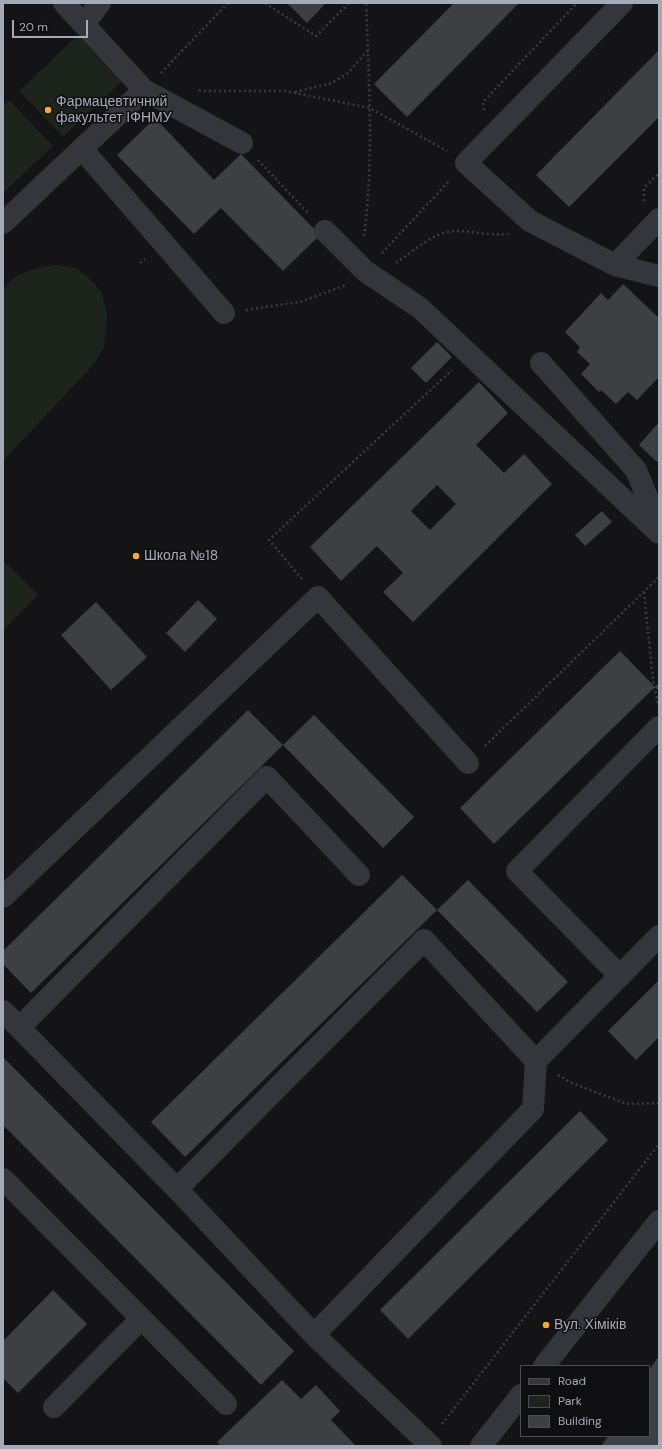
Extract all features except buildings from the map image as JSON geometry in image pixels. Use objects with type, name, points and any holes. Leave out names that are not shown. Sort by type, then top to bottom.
[{"type":"street","points":[[64,3],[144,90],[242,143]]},
{"type":"street","points":[[84,24],[100,3]]},
{"type":"street","points":[[622,3],[466,163],[530,221],[615,265],[659,276]]},
{"type":"street","points":[[3,223],[144,90]]},
{"type":"street","points":[[82,149],[224,313]]},
{"type":"street","points":[[615,265],[659,219]]},
{"type":"street","points":[[325,231],[367,272],[420,308],[659,533]]},
{"type":"street","points":[[540,363],[636,470],[659,526]]},
{"type":"street","points":[[3,897],[318,597],[468,763]]},
{"type":"street","points":[[620,976],[517,871],[659,727]]},
{"type":"street","points":[[19,1028],[267,777],[359,876]]},
{"type":"street","points":[[314,1335],[533,1109],[536,1061],[659,936]]},
{"type":"street","points":[[177,1189],[424,940],[536,1061]]},
{"type":"street","points":[[3,1012],[177,1189],[314,1335],[429,1444]]},
{"type":"street","points":[[3,1179],[226,1404]]},
{"type":"street","points":[[545,1365],[659,1221]]},
{"type":"street","points":[[54,1407],[141,1319]]},
{"type":"street","points":[[481,1446],[520,1396]]},
{"type":"path","points":[[144,90],[228,3]]},
{"type":"path","points":[[266,3],[316,36],[349,3]]},
{"type":"path","points":[[366,3],[370,108],[370,160],[366,222],[367,272]]},
{"type":"path","points":[[487,142],[483,102],[577,3]]},
{"type":"path","points":[[292,93],[332,83],[348,73],[368,50]]},
{"type":"path","points":[[196,90],[285,91],[370,108],[466,163]]},
{"type":"path","points":[[242,143],[325,231]]},
{"type":"path","points":[[367,272],[448,182]]},
{"type":"path","points":[[224,313],[300,302],[344,286],[434,236],[454,231],[498,235],[513,234]]},
{"type":"path","points":[[318,597],[269,540],[469,355]]},
{"type":"path","points":[[468,763],[659,577]]},
{"type":"path","points":[[644,591],[656,696]]},
{"type":"path","points":[[536,1061],[572,1083],[627,1104],[659,1102]]},
{"type":"path","points":[[429,1444],[659,1144]]},
{"type":"green space","points":[[78,35],[121,82],[63,137],[19,91]]},
{"type":"green space","points":[[9,100],[53,146],[3,193],[3,106]]},
{"type":"green space","points":[[56,265],[76,268],[88,277],[102,293],[107,315],[104,347],[95,363],[3,461],[3,289],[15,277],[37,268]]},
{"type":"green space","points":[[3,560],[38,595],[3,630]]},
{"type":"place","name":"Фармацевтичний факультет ІФНМУ","points":[[48,110]]},
{"type":"place","name":"Школа №18","points":[[136,556]]},
{"type":"place","name":"Вул. Хіміків","points":[[546,1325]]}]
